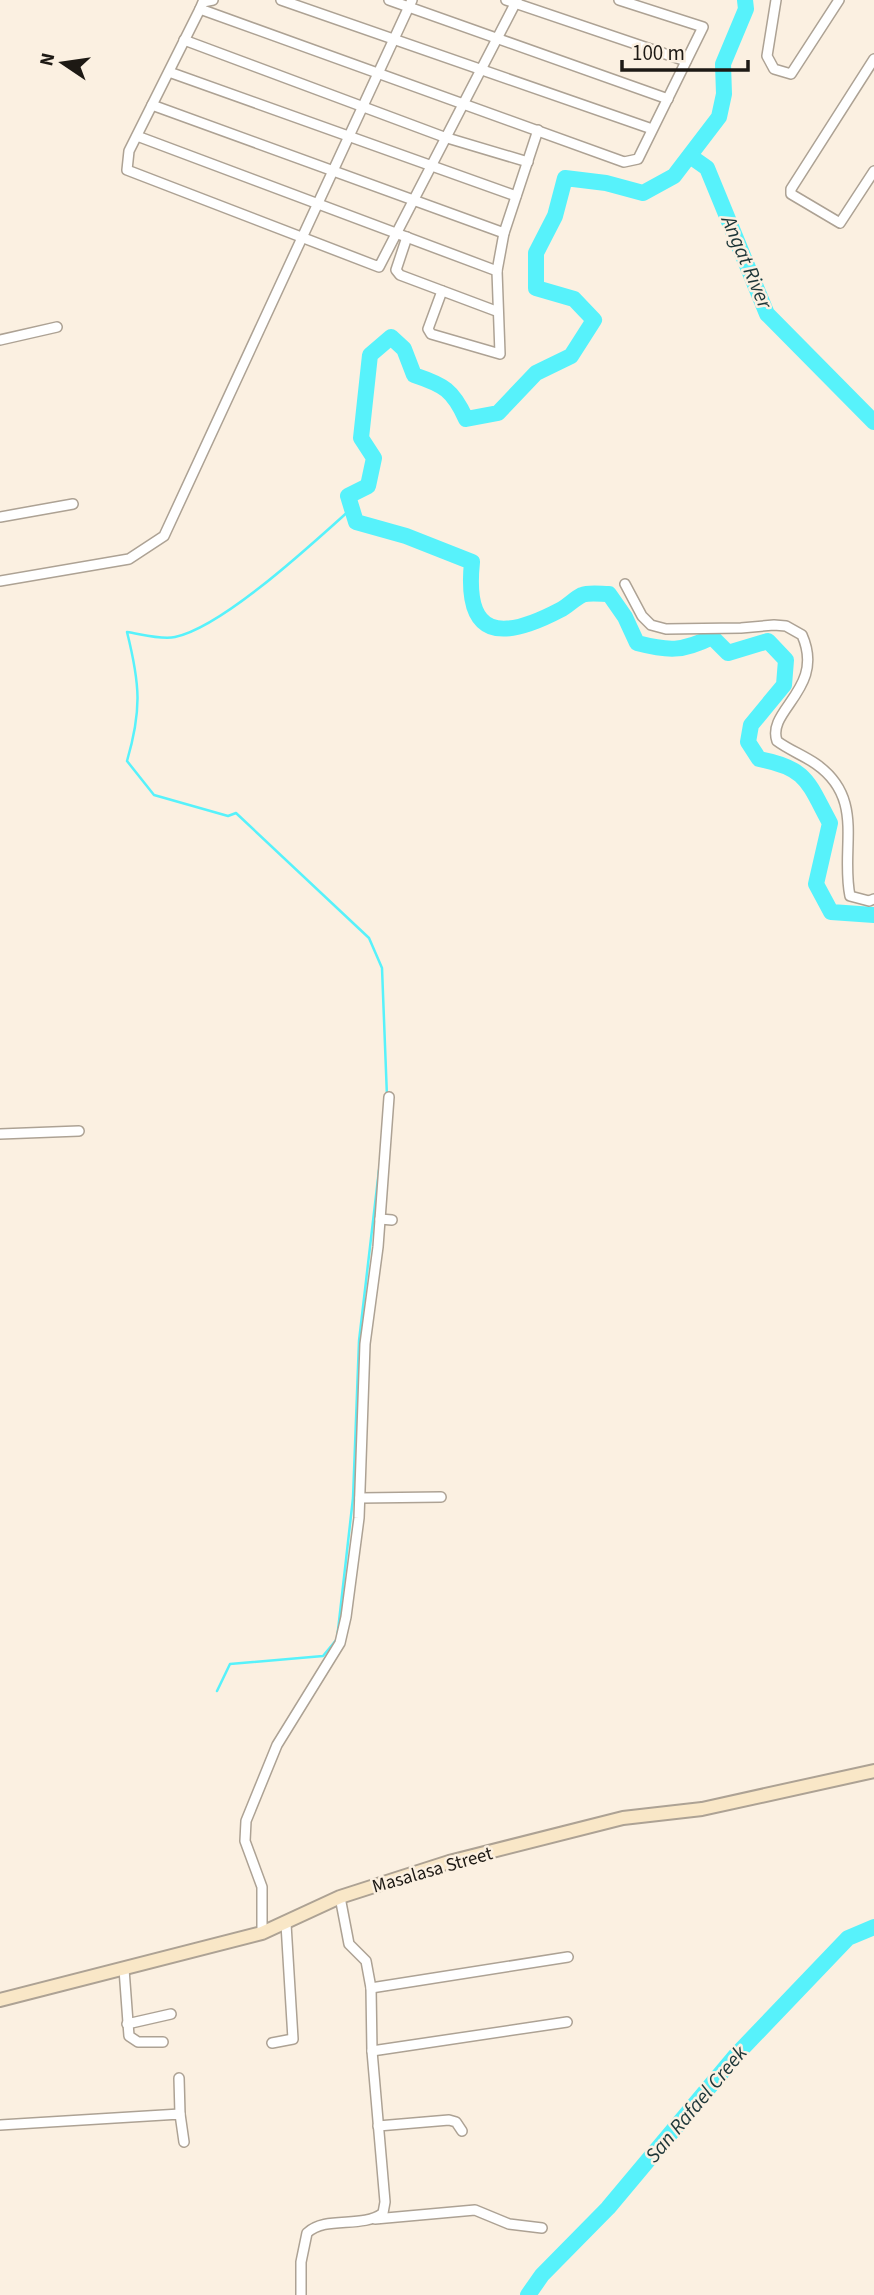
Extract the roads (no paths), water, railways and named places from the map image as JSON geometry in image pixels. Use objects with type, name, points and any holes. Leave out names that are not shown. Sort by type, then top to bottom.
[{"type":"street","points":[[213,0],[203,2],[129,151],[127,170],[379,267],[496,38],[512,1],[686,61]]},
{"type":"street","points":[[281,0],[652,130]]},
{"type":"street","points":[[389,0],[411,4],[496,38],[668,99]]},
{"type":"street","points":[[200,9],[624,162],[638,159],[703,27],[619,0]]},
{"type":"street","points":[[776,0],[767,56],[774,69],[784,74],[791,74],[839,0]]},
{"type":"street","points":[[0,581],[129,559],[164,536],[411,4]]},
{"type":"street","points":[[184,40],[444,137],[528,162]]},
{"type":"street","points":[[874,60],[791,188],[796,199],[836,223],[844,219],[874,172]]},
{"type":"street","points":[[169,72],[516,196]]},
{"type":"street","points":[[152,105],[504,233]]},
{"type":"street","points":[[442,291],[428,329],[432,334],[500,354],[496,311],[497,271],[504,233],[538,130]]},
{"type":"street","points":[[137,136],[497,271]]},
{"type":"street","points":[[407,237],[396,270],[400,275],[496,311]]},
{"type":"street","points":[[0,340],[57,327]]},
{"type":"street","points":[[0,517],[73,504]]},
{"type":"street","points":[[625,584],[642,615],[651,625],[666,629],[774,625],[786,626],[802,635],[810,661],[807,676],[777,724],[775,734],[777,741],[816,764],[838,784],[845,801],[849,828],[850,897],[869,901],[874,899]]},
{"type":"street","points":[[262,1933],[262,1887],[246,1846],[245,1826],[277,1745],[340,1643],[360,1499],[365,1344],[380,1219],[389,1097]]},
{"type":"street","points":[[0,1134],[79,1131]]},
{"type":"street","points":[[380,1219],[392,1220]]},
{"type":"street","points":[[360,1499],[441,1497]]},
{"type":"street","name":"Masalasa Street","points":[[0,2000],[262,1933],[286,1924],[340,1896],[449,1862],[623,1818],[702,1809],[874,1771]]},
{"type":"street","points":[[340,1896],[349,1944],[366,1961],[371,1988],[372,2051],[385,2202],[383,2213],[375,2219]]},
{"type":"street","points":[[272,2043],[293,2039],[286,1924]]},
{"type":"street","points":[[371,1988],[568,1957]]},
{"type":"street","points":[[124,1969],[127,2024],[131,2039],[163,2042]]},
{"type":"street","points":[[127,2024],[171,2014]]},
{"type":"street","points":[[372,2051],[567,2022]]},
{"type":"street","points":[[179,2078],[184,2142]]},
{"type":"street","points":[[0,2125],[180,2114]]},
{"type":"street","points":[[378,2126],[449,2120],[456,2122],[462,2131]]},
{"type":"street","points":[[301,2295],[302,2262],[307,2233],[317,2227],[475,2210],[509,2224],[542,2228]]},
{"type":"waterway","name":"San Rafael Creek","points":[[745,0],[746,9],[723,64],[724,94],[719,117],[674,176],[643,193],[606,183],[565,178],[555,216],[536,253],[536,288],[574,299],[594,320],[571,356],[536,373],[498,413],[466,419],[452,395],[433,382],[414,375],[404,349],[391,337],[370,355],[361,438],[374,458],[368,486],[348,496],[356,522],[406,536],[472,562],[471,587],[474,606],[481,619],[491,626],[504,629],[539,620],[582,595],[592,593],[609,594],[625,617],[637,643],[675,649],[712,637],[728,653],[768,641],[786,660],[784,685],[751,725],[748,742],[759,759],[788,767],[805,779],[830,823],[816,884],[831,912],[874,915]]},
{"type":"waterway","name":"Angat River","points":[[690,156],[707,168],[767,314],[874,422]]},
{"type":"waterway","points":[[352,508],[267,582],[217,618],[195,630],[169,638],[127,632],[138,697],[135,727],[127,761],[154,795],[228,816],[236,813],[369,938],[382,968],[387,1097]]},
{"type":"waterway","points":[[217,1691],[230,1664],[323,1656],[337,1639],[353,1498],[359,1341],[379,1170]]},
{"type":"waterway","name":"San Rafael Creek","points":[[528,2295],[542,2275],[608,2208],[737,2054],[848,1938],[874,1927]]}]
